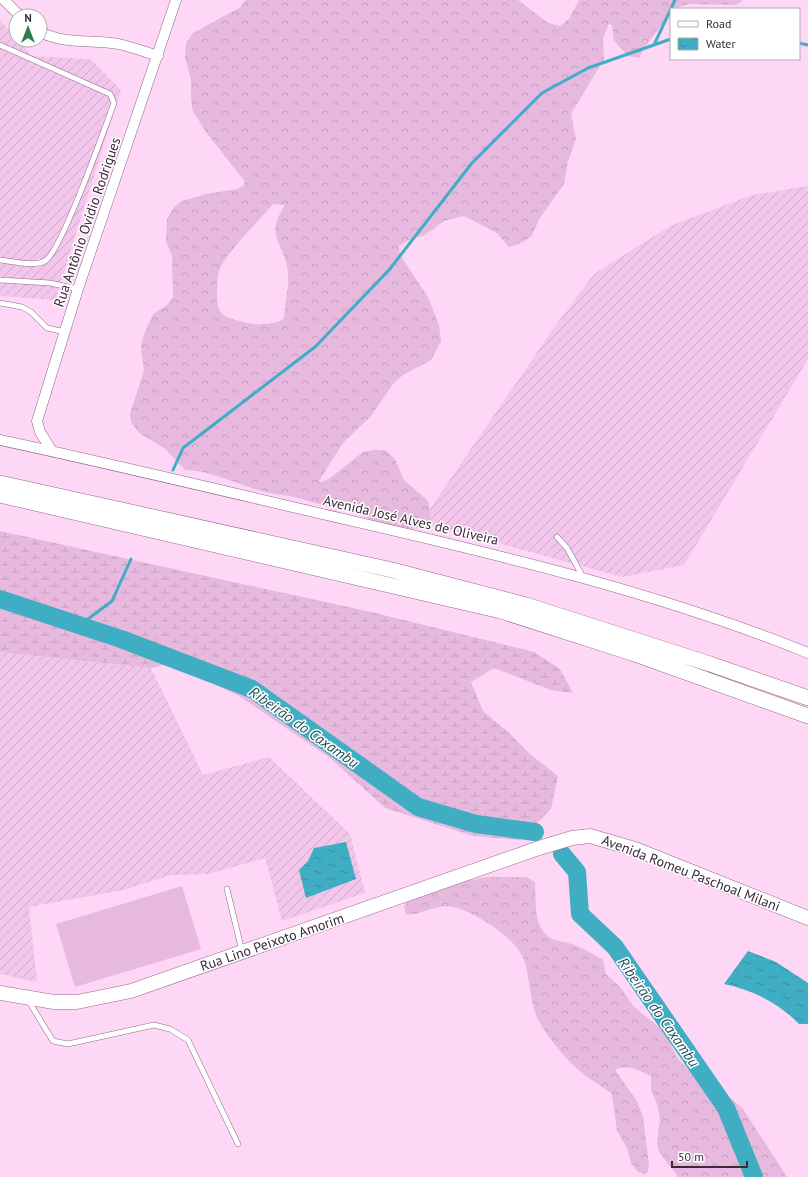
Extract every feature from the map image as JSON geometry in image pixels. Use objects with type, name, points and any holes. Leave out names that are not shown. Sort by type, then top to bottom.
[{"type":"main road","points":[[0,483],[392,570],[526,605],[710,664],[808,698]]},
{"type":"main road","points":[[0,495],[501,612],[632,653],[808,716]]},
{"type":"street","points":[[4,0],[12,8]]},
{"type":"street","name":"Rua Antônio Ovídio Rodrigues","points":[[52,451],[40,432],[37,421],[78,289],[176,0]]},
{"type":"street","points":[[48,36],[71,41],[118,44],[158,56]]},
{"type":"street","name":"Avenida José Alves de Oliveira","points":[[0,440],[514,558],[632,592],[760,633],[808,653]]},
{"type":"street","name":"Avenida Romeu Paschoal Milani","points":[[539,848],[572,838],[590,836],[635,850],[808,918]]},
{"type":"street","name":"Rua Lino Peixoto Amorim","points":[[0,993],[28,999],[54,1002],[77,1002],[103,998],[131,991],[539,848]]},
{"type":"lane","points":[[0,45],[110,94],[114,103],[67,224],[52,256],[44,262],[36,264],[0,260]]},
{"type":"lane","points":[[0,280],[50,283],[78,289]]},
{"type":"lane","points":[[0,304],[22,307],[30,312],[46,328],[65,332]]},
{"type":"lane","points":[[557,537],[567,548],[584,578]]},
{"type":"lane","points":[[227,889],[242,952]]},
{"type":"lane","points":[[28,999],[53,1041],[68,1044],[154,1025],[170,1029],[188,1040],[238,1144]]},
{"type":"shaded area","points":[[0,20],[8,29],[8,48],[25,48],[32,56],[90,59],[121,90],[55,300],[0,296]]},
{"type":"shaded area","points":[[808,186],[808,359],[684,565],[622,577],[421,522],[551,332],[594,274],[670,226],[752,195]]},
{"type":"shaded area","points":[[0,652],[151,668],[203,775],[269,757],[350,834],[365,893],[282,921],[265,858],[209,874],[171,875],[123,890],[29,907],[37,982],[0,974]]},
{"type":"green space","points":[[246,0],[518,0],[548,23],[560,26],[569,19],[579,0],[743,0],[736,5],[689,4],[670,8],[670,14],[644,48],[639,58],[628,56],[614,41],[612,25],[609,24],[603,38],[604,59],[571,114],[576,139],[568,161],[564,184],[540,218],[531,237],[519,244],[509,247],[497,233],[464,216],[444,221],[425,235],[407,241],[399,246],[400,255],[428,297],[439,325],[441,341],[431,360],[403,375],[393,384],[371,416],[343,443],[319,481],[321,482],[329,479],[363,452],[385,450],[395,459],[404,480],[428,501],[430,520],[424,526],[416,529],[398,528],[379,523],[365,517],[346,505],[324,505],[265,492],[205,473],[185,470],[164,448],[139,433],[131,422],[130,414],[144,371],[141,348],[143,337],[153,314],[167,305],[173,297],[172,256],[166,242],[167,219],[174,207],[182,201],[206,194],[237,189],[243,186],[245,182],[206,132],[193,111],[191,100],[191,80],[185,57],[186,43],[193,33],[239,8]],"holes":[[[273,204],[285,205],[276,225],[277,239],[283,253],[288,272],[284,318],[270,324],[253,324],[230,318],[222,314],[217,300],[218,274],[221,266],[242,238]]]},
{"type":"green space","points":[[0,531],[371,612],[534,652],[560,669],[573,693],[551,690],[494,668],[471,682],[483,711],[508,732],[530,754],[558,776],[551,809],[520,840],[473,836],[385,808],[330,758],[239,696],[172,663],[151,668],[0,652]]},
{"type":"green space","points":[[486,877],[526,877],[535,882],[537,918],[544,933],[552,939],[575,945],[603,960],[606,974],[621,988],[634,1007],[665,1032],[677,1058],[711,1091],[732,1099],[743,1109],[787,1177],[678,1177],[659,1152],[657,1143],[660,1119],[657,1104],[651,1090],[651,1076],[633,1068],[624,1067],[615,1070],[637,1101],[643,1117],[649,1165],[648,1172],[644,1174],[638,1172],[631,1163],[627,1148],[617,1131],[612,1094],[585,1075],[567,1059],[537,1018],[532,1002],[524,960],[513,943],[505,935],[484,921],[454,907],[447,906],[418,913],[406,914],[404,906],[411,900],[430,890]]},
{"type":"green space","points":[[182,886],[201,949],[75,987],[56,924]]},
{"type":"water","points":[[346,842],[356,879],[306,898],[299,870],[308,861],[314,848]]},
{"type":"water","points":[[748,951],[776,962],[808,983],[808,1024],[799,1024],[791,1016],[765,998],[724,984]]},
{"type":"waterway","points":[[671,8],[675,0]]},
{"type":"waterway","points":[[654,45],[670,11]]},
{"type":"waterway","points":[[173,470],[183,448],[315,347],[389,270],[472,163],[542,93],[588,68],[670,39]]},
{"type":"waterway","points":[[800,43],[808,45]]},
{"type":"waterway","points":[[80,625],[112,601],[131,559]]},
{"type":"waterway","name":"Ribeirão do Caxambu","points":[[0,599],[121,639],[252,689],[418,807],[476,824],[535,832]]},
{"type":"waterway","name":"Ribeirão do Caxambu","points":[[562,854],[577,872],[580,914],[615,947],[726,1108],[754,1177]]}]
